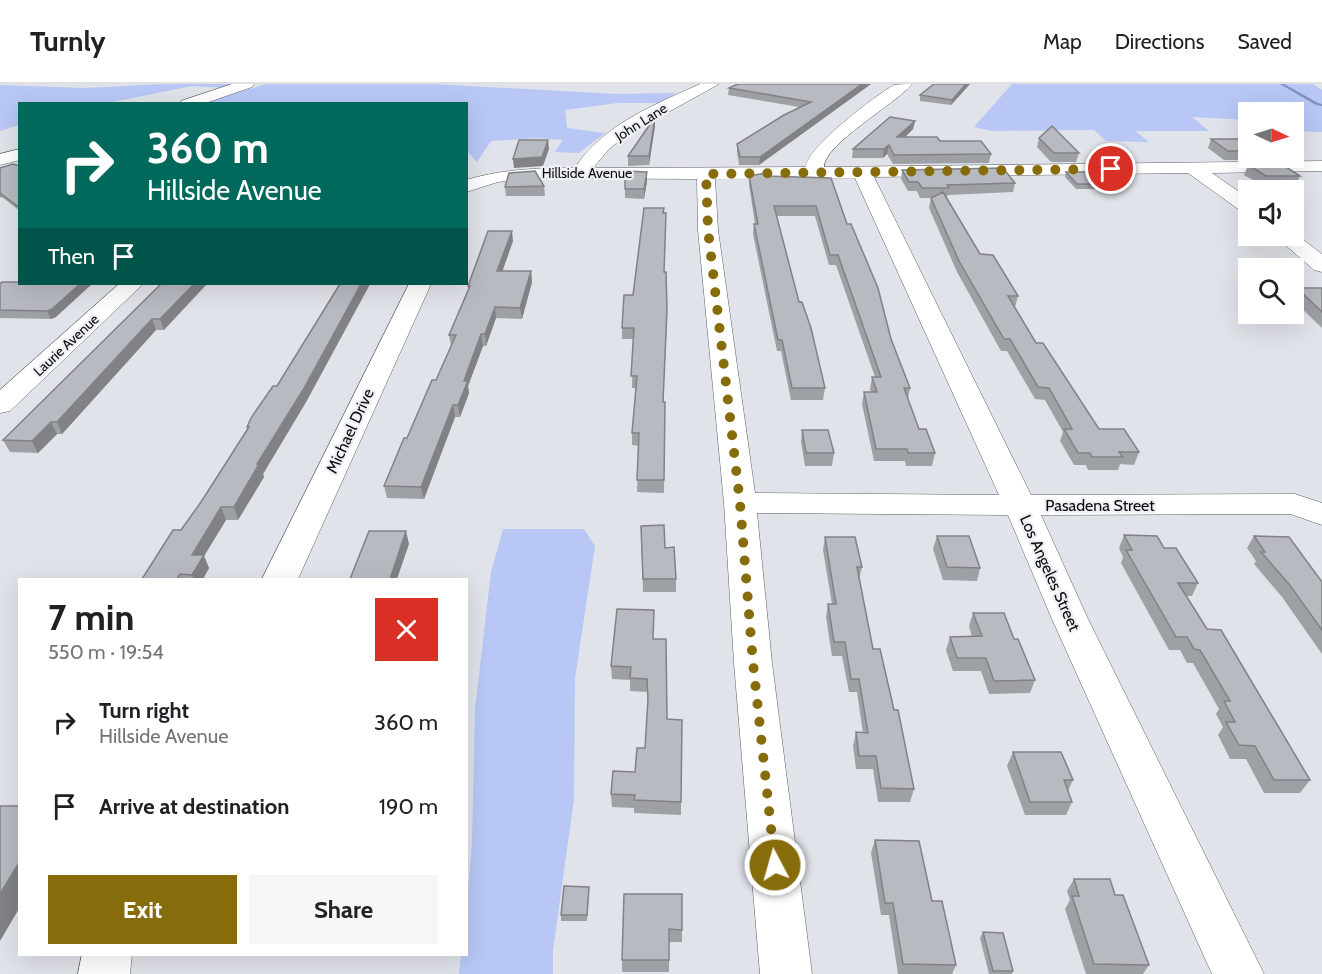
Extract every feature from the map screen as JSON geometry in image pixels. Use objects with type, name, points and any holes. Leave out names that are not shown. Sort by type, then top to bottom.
[{"type":"street","points":[[192,102],[247,84]]},
{"type":"street","name":"John Lane","points":[[581,173],[586,161],[646,115],[712,84]]},
{"type":"street","points":[[815,172],[814,161],[830,142],[905,84]]},
{"type":"street","points":[[0,160],[18,155]]},
{"type":"street","name":"Hillside Avenue","points":[[468,185],[504,175],[581,173],[706,174],[1322,166]]},
{"type":"street","points":[[1194,168],[1238,200]]},
{"type":"street","name":"Los Angeles Street","points":[[862,172],[1020,505],[1070,620],[1238,974]]},
{"type":"street","points":[[706,174],[708,230],[740,503],[754,673],[786,974]]},
{"type":"street","points":[[1298,246],[1322,265]]},
{"type":"street","name":"Laurie Avenue","points":[[0,405],[131,285]]},
{"type":"street","name":"Michael Drive","points":[[280,578],[420,285]]},
{"type":"street","name":"Pasadena Street","points":[[740,503],[1020,505],[1248,503],[1295,504],[1318,513]]},
{"type":"street","points":[[104,974],[107,956]]},
{"type":"shaded area","points":[[164,84],[235,84],[223,88],[192,86],[112,102],[18,102],[18,125],[0,131],[0,85],[84,88]]},
{"type":"shaded area","points":[[266,84],[433,84],[618,94],[676,93],[660,103],[617,103],[565,110],[567,128],[605,133],[579,153],[555,152],[563,140],[538,138],[491,141],[477,162],[468,152],[468,102],[204,102]]},
{"type":"shaded area","points":[[1012,84],[1313,84],[1322,90],[1322,132],[1304,131],[1304,102],[1238,102],[1238,119],[1192,117],[1209,131],[1135,131],[1149,142],[1106,141],[1094,130],[993,131],[974,127]]},
{"type":"shaded area","points":[[503,529],[584,529],[595,546],[575,678],[574,799],[553,950],[553,974],[459,974],[461,956],[468,956],[468,889],[472,844],[475,709],[491,572]]},
{"type":"building","points":[[738,84],[862,84],[760,157],[740,157],[737,144],[784,115],[811,102],[729,88]]},
{"type":"building","points":[[934,84],[966,84],[952,100],[920,95]]},
{"type":"building","points":[[655,117],[649,156],[628,156]]},
{"type":"building","points":[[890,117],[915,121],[897,137],[937,137],[940,141],[981,141],[991,154],[894,155],[889,145],[884,149],[853,149]]},
{"type":"building","points":[[1052,126],[1079,153],[1054,153],[1039,138]]},
{"type":"building","points":[[1211,139],[1238,139],[1238,151],[1228,151]]},
{"type":"building","points":[[519,140],[548,140],[542,157],[513,159]]},
{"type":"building","points":[[13,164],[18,165],[18,206],[0,193],[0,168]]},
{"type":"building","points":[[1003,168],[1015,183],[922,188],[918,182],[909,182],[902,170]]},
{"type":"building","points":[[1253,168],[1288,168],[1300,176],[1266,176]]},
{"type":"building","points":[[535,171],[544,186],[505,187],[509,173]]},
{"type":"building","points":[[625,171],[647,172],[644,189],[625,189]]},
{"type":"building","points":[[1066,172],[1092,172],[1104,184],[1077,184]]},
{"type":"building","points":[[766,173],[767,176],[831,178],[847,224],[851,224],[878,288],[891,339],[910,388],[904,388],[919,429],[926,429],[935,453],[908,453],[907,449],[876,449],[864,392],[877,392],[872,377],[881,377],[838,255],[830,255],[816,206],[774,206],[799,302],[802,302],[811,328],[825,388],[792,388],[782,340],[778,340],[754,224],[758,224],[749,176]]},
{"type":"building","points":[[943,192],[980,254],[993,255],[1018,296],[1008,296],[1036,343],[1043,343],[1099,429],[1124,429],[1139,452],[1119,452],[1123,457],[1092,457],[1090,453],[1078,453],[1064,429],[1072,429],[1049,388],[1038,387],[1010,339],[1004,339],[959,261],[931,198]]},
{"type":"building","points":[[644,208],[664,208],[663,213],[666,213],[664,480],[637,480],[639,433],[632,433],[637,376],[631,376],[634,328],[622,328],[624,295],[633,295]]},
{"type":"building","points":[[488,231],[512,231],[497,271],[531,271],[520,308],[495,307],[485,334],[481,334],[464,381],[468,381],[458,405],[453,405],[421,487],[384,486],[404,438],[407,438],[432,380],[436,380],[456,335],[449,335],[470,286],[468,286]]},
{"type":"building","points":[[18,282],[18,285],[79,285],[47,311],[0,310],[0,284]]},
{"type":"building","points":[[160,285],[193,285],[160,319],[152,319],[57,422],[51,422],[32,441],[3,440]]},
{"type":"building","points":[[339,285],[360,285],[303,390],[257,464],[259,464],[234,507],[221,507],[192,555],[204,555],[192,575],[180,574],[178,578],[143,578],[173,530],[181,530],[201,502],[249,427],[247,427],[251,418],[273,386],[277,386]]},
{"type":"building","points":[[1304,288],[1322,288],[1322,312],[1304,295]]},
{"type":"building","points":[[802,430],[828,430],[834,453],[806,453]]},
{"type":"building","points":[[664,525],[665,548],[674,547],[676,579],[643,579],[641,526]]},
{"type":"building","points":[[369,531],[406,531],[390,578],[350,578]]},
{"type":"building","points":[[1124,535],[1157,536],[1164,548],[1176,548],[1198,583],[1178,583],[1207,629],[1221,630],[1310,780],[1274,780],[1255,746],[1239,745],[1226,722],[1235,722],[1224,701],[1230,701],[1200,650],[1194,649],[1187,637],[1176,637],[1126,550],[1132,550]]},
{"type":"building","points":[[937,536],[969,536],[980,568],[947,567]]},
{"type":"building","points":[[1254,536],[1289,537],[1322,582],[1322,630],[1289,584],[1261,552],[1265,552]]},
{"type":"building","points":[[825,537],[855,537],[862,567],[857,567],[873,649],[880,649],[894,710],[898,710],[914,789],[881,788],[876,756],[859,756],[856,732],[868,733],[859,679],[851,679],[845,642],[834,642],[828,604],[836,604]]},
{"type":"building","points":[[617,609],[654,610],[653,639],[666,639],[667,719],[682,720],[681,802],[634,800],[635,795],[611,794],[613,771],[635,772],[637,748],[645,748],[648,699],[647,679],[630,678],[631,667],[611,666]]},
{"type":"building","points":[[973,613],[1004,613],[1014,639],[1018,639],[1035,680],[994,681],[986,658],[957,658],[950,637],[982,636]]},
{"type":"building","points":[[1013,752],[1061,752],[1073,780],[1064,780],[1072,802],[1030,802]]},
{"type":"building","points":[[0,806],[18,806],[18,864],[0,894]]},
{"type":"building","points":[[875,840],[919,841],[932,901],[942,901],[956,965],[903,964],[893,903],[885,903]]},
{"type":"building","points":[[1074,879],[1110,879],[1115,895],[1123,895],[1149,965],[1094,964],[1072,896],[1079,896]]},
{"type":"building","points":[[564,886],[589,887],[587,915],[561,915]]},
{"type":"building","points":[[624,894],[682,894],[682,930],[669,929],[669,960],[622,960]]},
{"type":"building","points":[[983,932],[1003,933],[1013,971],[993,971]]},
{"type":"waterway","points":[[1282,84],[1322,105]]},
{"type":"route","points":[[775,865],[753,663],[740,503],[708,230],[706,174],[1111,169]]}]
